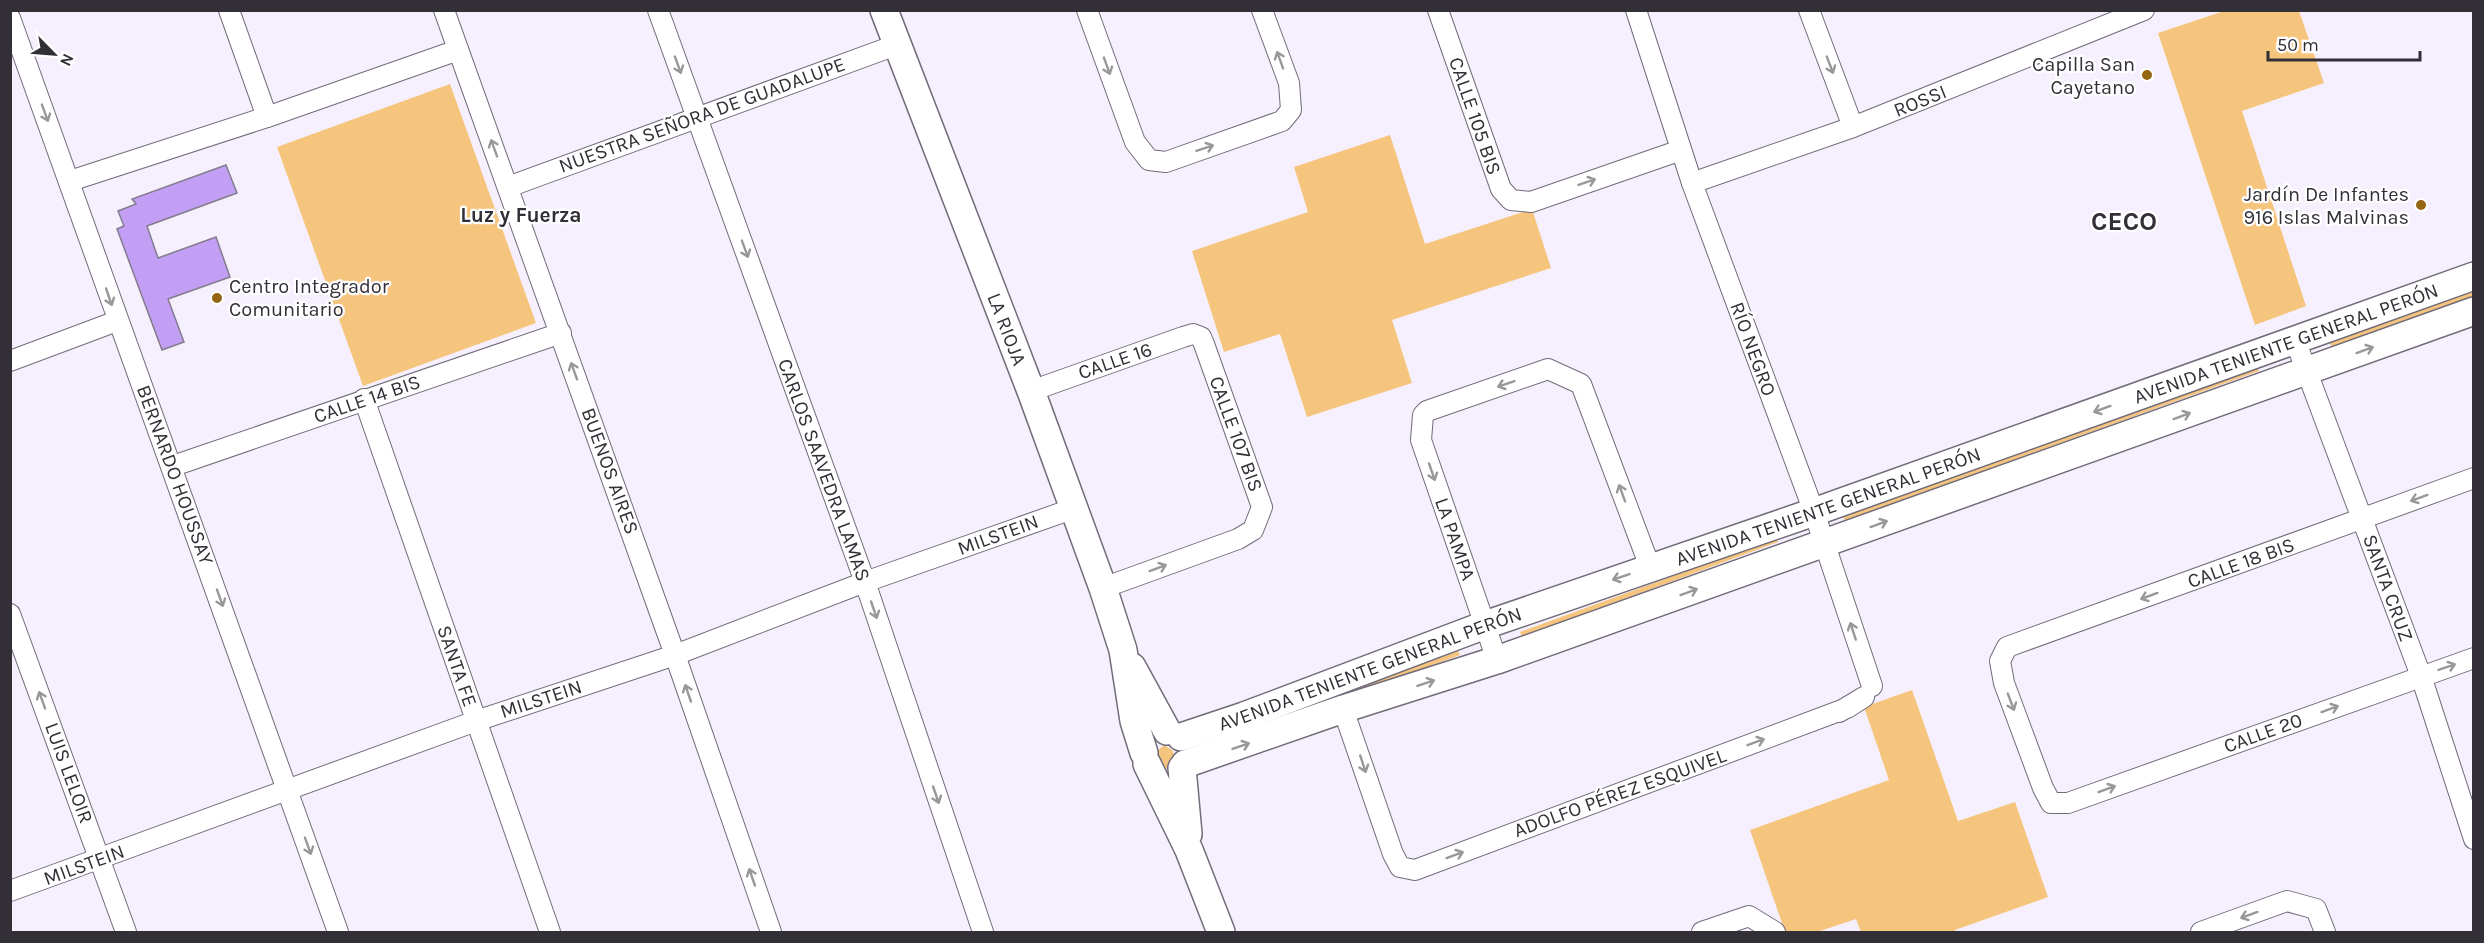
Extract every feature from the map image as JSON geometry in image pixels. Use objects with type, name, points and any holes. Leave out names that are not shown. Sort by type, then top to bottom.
[{"type":"main road","name":"LA RIOJA","points":[[884,10],[1103,588],[1123,650],[1134,721],[1146,758],[1189,850],[1221,933]]},
{"type":"main road","name":"AVENIDA TENIENTE GENERAL PERÓN","points":[[1174,734],[1244,716],[1485,625],[1814,512],[2474,276]]},
{"type":"main road","name":"AVENIDA TENIENTE GENERAL PERÓN","points":[[1184,766],[1344,709],[1497,660],[2474,311]]},
{"type":"main road","name":"LA RIOJA","points":[[1123,650],[1174,734]]},
{"type":"main road","points":[[1160,731],[1174,734],[1188,749],[1184,766],[1163,775],[1157,773],[1146,758],[1149,740],[1160,731]]},
{"type":"main road","name":"LA RIOJA","points":[[1184,766],[1189,850]]},
{"type":"street","points":[[229,10],[267,117]]},
{"type":"street","name":"BUENOS AIRES","points":[[444,10],[675,654],[771,933]]},
{"type":"street","name":"CARLOS SAAVEDRA LAMAS","points":[[658,10],[865,582],[982,933]]},
{"type":"street","points":[[1088,10],[1134,142],[1149,160],[1166,162],[1282,121],[1291,110],[1289,83],[1262,10]]},
{"type":"street","name":"CALLE 105 BIS","points":[[1438,10],[1501,189],[1511,200],[1531,202],[1681,150]]},
{"type":"street","name":"RÍO NEGRO","points":[[1636,10],[1692,183],[1814,512],[1872,686]]},
{"type":"street","points":[[1809,10],[1853,127]]},
{"type":"street","name":"ROSSI","points":[[1692,183],[1853,127],[2144,10]]},
{"type":"street","name":"BERNARDO HOUSSAY","points":[[10,18],[70,181],[117,321],[173,466],[338,933]]},
{"type":"street","name":"NUESTRA SEÑORA DE GUADALUPE","points":[[508,187],[896,45]]},
{"type":"street","points":[[70,181],[267,117],[458,50]]},
{"type":"street","points":[[10,361],[117,321]]},
{"type":"street","name":"CALLE 14 BIS","points":[[173,466],[561,333]]},
{"type":"street","name":"CALLE 16","points":[[1030,391],[1193,334],[1201,337]]},
{"type":"street","name":"CALLE 107 BIS","points":[[1103,588],[1238,539],[1252,530],[1262,507],[1201,337]]},
{"type":"street","name":"SANTA CRUZ","points":[[2295,340],[2421,676],[2474,839]]},
{"type":"street","name":"LA PAMPA","points":[[1497,660],[1420,440],[1423,415],[1427,411],[1548,369],[1581,384],[1650,567]]},
{"type":"street","name":"SANTA FE","points":[[364,399],[550,933]]},
{"type":"street","name":"CALLE 18 BIS","points":[[2051,803],[2004,683],[2000,661],[2007,647],[2474,478]]},
{"type":"street","name":"MILSTEIN","points":[[10,891],[476,721],[675,654],[865,582],[1072,508]]},
{"type":"street","name":"LUIS LELOIR","points":[[10,614],[126,933]]},
{"type":"street","name":"CALLE 20","points":[[2051,803],[2068,803],[2474,658]]},
{"type":"street","name":"ADOLFO PÉREZ ESQUIVEL","points":[[1344,709],[1393,854],[1400,867],[1415,870],[1839,712]]},
{"type":"street","points":[[2201,933],[2287,901],[2316,909],[2325,933]]},
{"type":"street","points":[[1702,933],[1749,916],[1775,933]]},
{"type":"shaded area","points":[[2224,11],[2299,11],[2324,83],[2242,111],[2306,306],[2255,325],[2158,33]]},
{"type":"shaded area","points":[[450,84],[536,323],[363,386],[277,147]]},
{"type":"shaded area","points":[[1390,135],[1425,244],[1532,209],[1551,268],[1392,320],[1412,383],[1307,417],[1280,334],[1224,352],[1192,251],[1308,212],[1294,167]]},
{"type":"shaded area","points":[[2473,290],[2473,296],[2332,347],[2330,343]]},
{"type":"shaded area","points":[[2258,367],[2259,371],[1845,521],[1843,516]]},
{"type":"shaded area","points":[[1777,538],[1778,542],[1522,637],[1520,632]]},
{"type":"shaded area","points":[[1458,651],[1460,655],[1203,749],[1202,745]]},
{"type":"shaded area","points":[[1912,690],[1958,821],[2015,802],[2048,897],[1955,930],[1955,932],[1861,932],[1856,919],[1817,932],[1785,932],[1750,830],[1889,780],[1864,707]]},
{"type":"shaded area","points":[[1164,745],[1172,750],[1176,758],[1169,769],[1159,768],[1156,752]]},
{"type":"building","points":[[226,165],[237,193],[147,226],[158,258],[216,237],[230,277],[168,299],[184,342],[162,350],[117,229],[124,226],[118,211],[136,204],[132,199]]},
{"type":"place","name":"Capilla San Cayetano","points":[[2147,75]]},
{"type":"place","name":"Jardín De Infantes 916 Islas Malvinas","points":[[2421,205]]},
{"type":"place","name":"Centro Integrador Comunitario","points":[[217,298]]},
{"type":"district","name":"Luz y Fuerza","points":[[521,215]]},
{"type":"district","name":"CECO","points":[[2124,221]]}]
